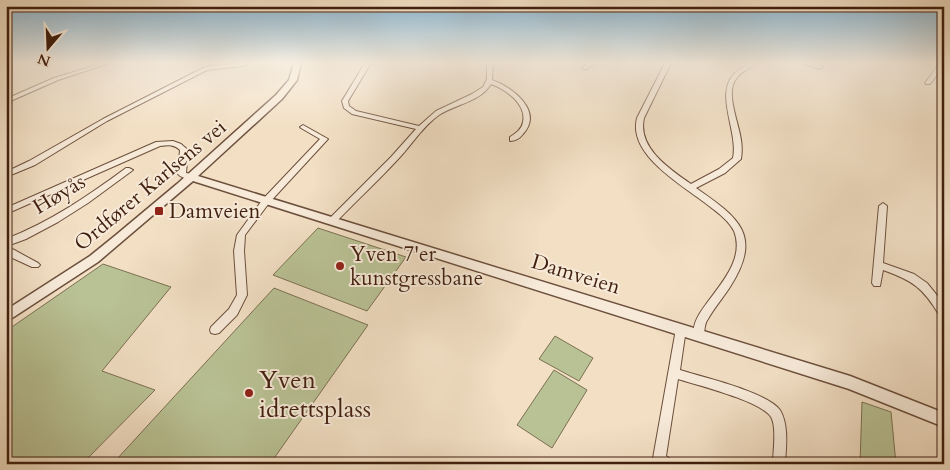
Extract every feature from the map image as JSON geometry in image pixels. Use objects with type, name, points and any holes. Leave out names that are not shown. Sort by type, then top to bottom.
[{"type":"street","points":[[6,101],[44,85]]},
{"type":"street","points":[[6,175],[60,147],[104,120],[173,85]]},
{"type":"street","name":"Ordfører Karlsens vei","points":[[6,317],[94,259],[192,177],[279,97],[289,85]]},
{"type":"street","points":[[355,85],[346,101],[346,107],[354,113],[422,128]]},
{"type":"street","points":[[332,221],[370,181],[394,160],[422,128],[441,111],[478,94],[486,85]]},
{"type":"street","points":[[497,85],[515,95],[526,111],[527,120],[523,130],[513,139]]},
{"type":"street","points":[[657,85],[641,118],[639,133],[652,156],[725,214],[736,226],[742,243],[735,268],[702,320],[699,334]]},
{"type":"street","points":[[690,188],[722,171],[737,159],[739,144],[729,96],[730,85]]},
{"type":"street","points":[[215,330],[233,312],[242,295],[239,251],[241,235],[266,201],[324,139],[302,127]]},
{"type":"street","points":[[6,211],[159,144],[170,142],[180,145],[184,150],[182,174],[192,177]]},
{"type":"street","name":"Høyås","points":[[6,243],[54,221],[129,170]]},
{"type":"street","name":"Damveien","points":[[192,177],[699,334],[881,394],[944,420]]},
{"type":"street","points":[[877,283],[883,206]]},
{"type":"street","points":[[6,249],[35,265]]},
{"type":"street","points":[[879,265],[922,282],[931,291],[944,313]]},
{"type":"street","points":[[662,462],[681,329]]},
{"type":"street","points":[[674,373],[751,398],[770,409],[778,420],[779,464]]},
{"type":"green space","name":"Yven 7'er kunstgressbane","points":[[318,228],[406,257],[367,311],[273,275]]},
{"type":"green space","points":[[103,264],[171,287],[102,371],[155,390],[82,464],[6,464],[6,331]]},
{"type":"green space","name":"Yven idrettsplass","points":[[274,288],[368,325],[270,464],[122,464],[116,460]]},
{"type":"green space","points":[[555,336],[593,358],[579,381],[539,359]]},
{"type":"green space","points":[[554,370],[587,390],[552,448],[517,425]]},
{"type":"green space","points":[[862,402],[891,412],[896,464],[860,464]]},
{"type":"place","name":"Damveien","points":[[159,211]]},
{"type":"place","name":"Yven 7'er kunstgressbane","points":[[340,266]]},
{"type":"place","name":"Yven idrettsplass","points":[[249,393]]}]
